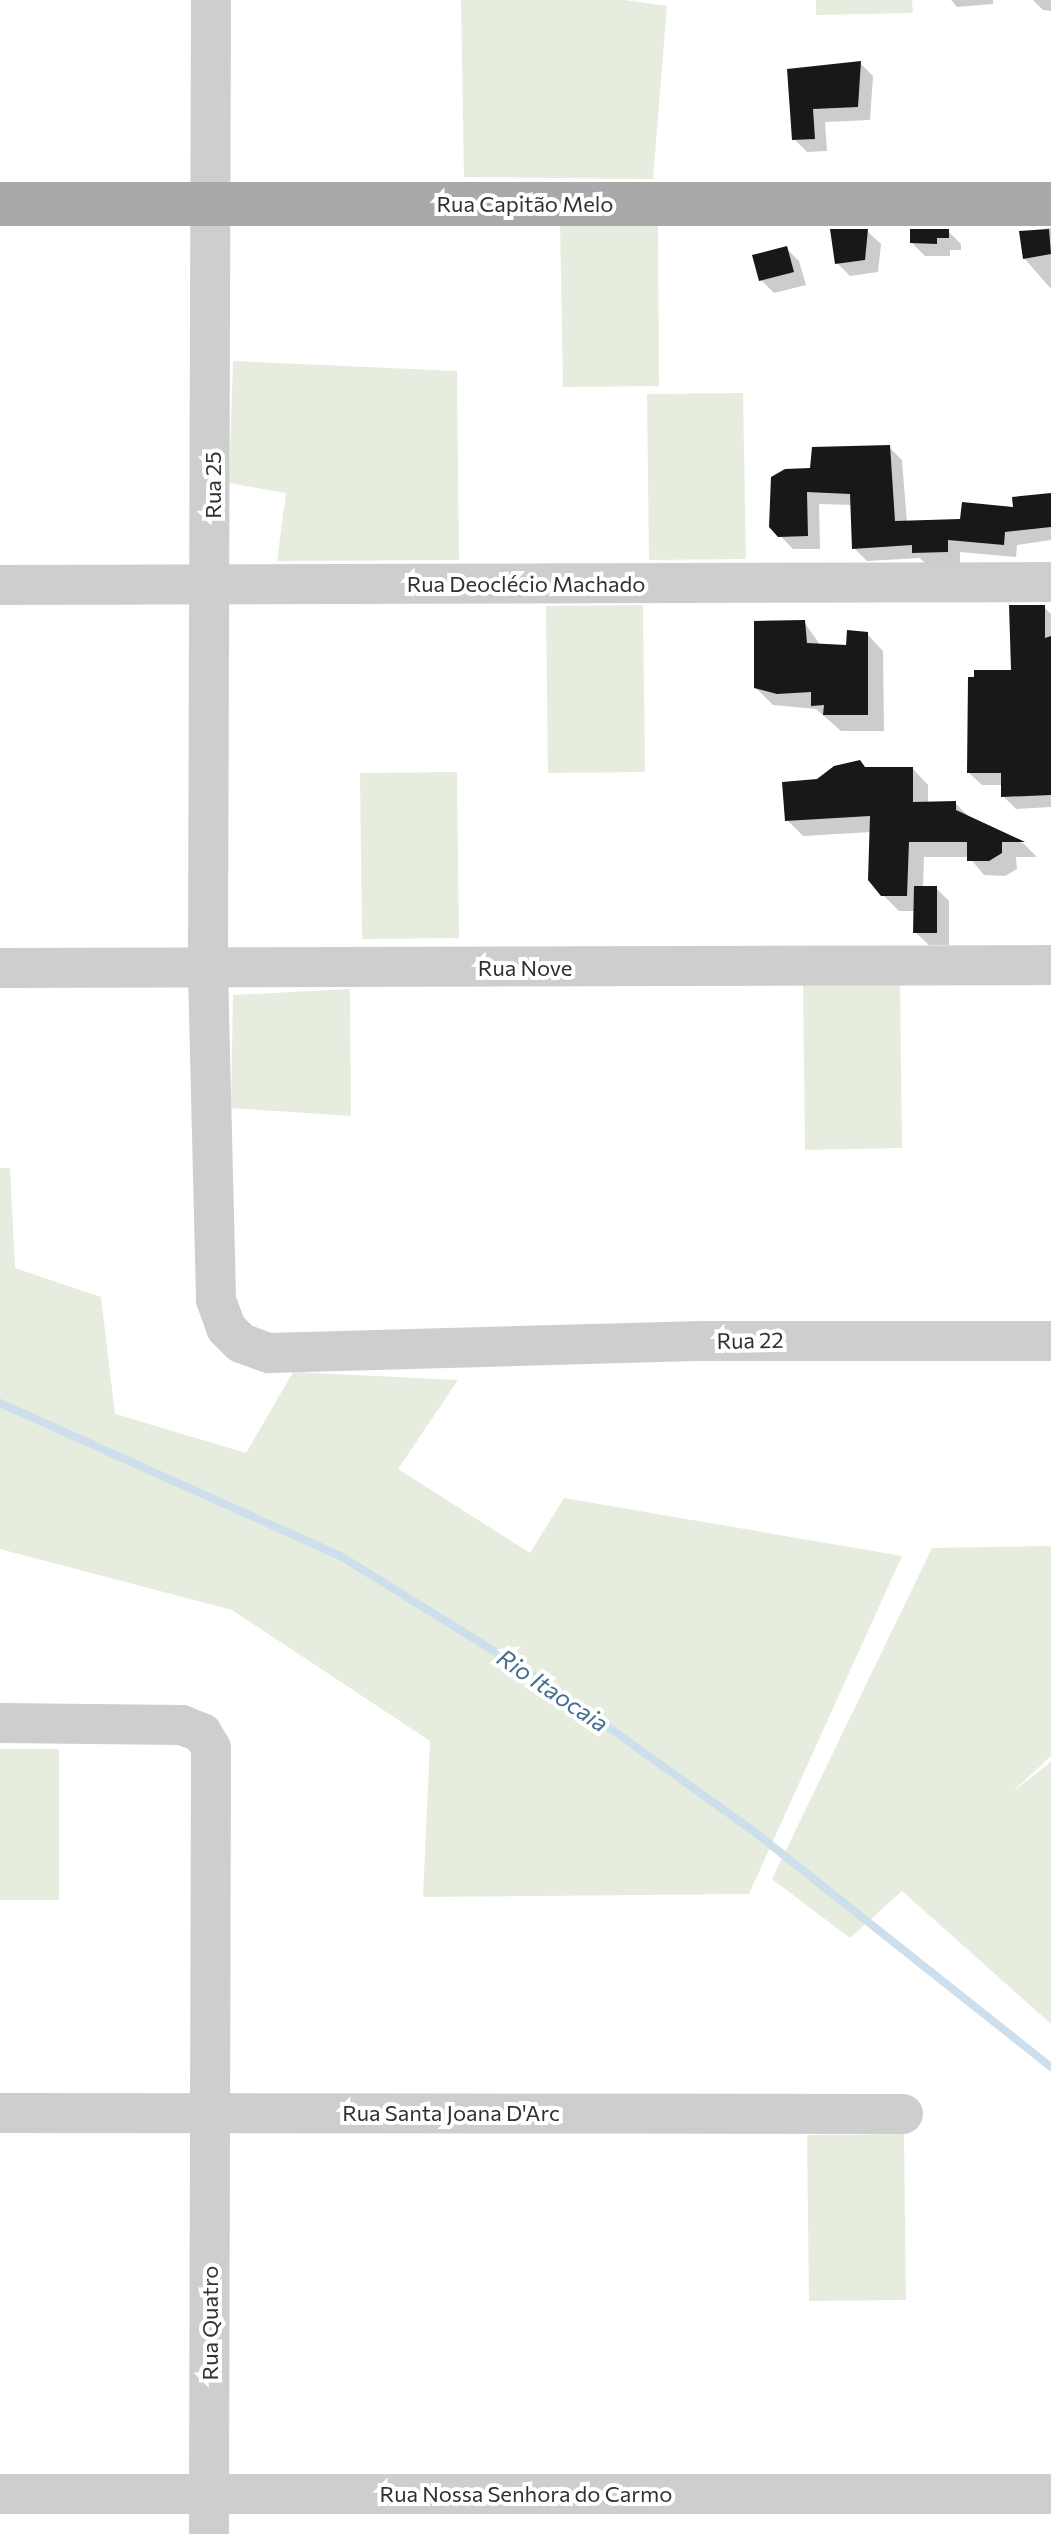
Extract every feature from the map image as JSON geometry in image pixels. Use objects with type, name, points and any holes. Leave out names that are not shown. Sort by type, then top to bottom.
[{"type":"main road","name":"Rua Capitão Melo","points":[[0,204],[1051,204]]},
{"type":"street","name":"Rua 25","points":[[208,971],[213,585],[211,0]]},
{"type":"street","name":"Rua Deoclécio Machado","points":[[0,585],[1051,582]]},
{"type":"street","name":"Rua Nove","points":[[0,968],[208,971],[1051,965]]},
{"type":"street","name":"Rua 22","points":[[208,971],[216,1300],[226,1328],[241,1343],[269,1353],[703,1341],[1051,1341]]},
{"type":"street","name":"Rua Quatro","points":[[0,1723],[182,1725],[202,1733],[211,1748],[209,2534]]},
{"type":"street","name":"Rua Santa Joana D'Arc","points":[[0,2113],[903,2114]]},
{"type":"street","name":"Rua Nossa Senhora do Carmo","points":[[0,2494],[1051,2494]]},
{"type":"shaded area","points":[[461,0],[625,0],[667,6],[653,179],[464,177]]},
{"type":"shaded area","points":[[816,0],[912,0],[913,13],[816,15]]},
{"type":"shaded area","points":[[658,219],[659,386],[563,387],[560,221]]},
{"type":"shaded area","points":[[233,361],[457,371],[459,560],[277,561],[286,493],[229,483]]},
{"type":"shaded area","points":[[743,393],[746,559],[649,560],[647,394]]},
{"type":"shaded area","points":[[643,605],[645,772],[548,773],[546,606]]},
{"type":"shaded area","points":[[457,772],[459,938],[362,939],[360,773]]},
{"type":"shaded area","points":[[900,982],[902,1148],[805,1150],[803,983]]},
{"type":"shaded area","points":[[350,989],[351,1116],[231,1108],[233,995]]},
{"type":"shaded area","points":[[0,1168],[10,1168],[15,1268],[101,1297],[115,1414],[246,1453],[293,1372],[458,1380],[398,1469],[530,1553],[564,1498],[902,1556],[749,1894],[423,1897],[430,1741],[232,1610],[0,1549]]},
{"type":"shaded area","points":[[1051,1546],[1051,1756],[1011,1793],[1051,1762],[1051,2024],[902,1891],[850,1938],[772,1879],[932,1548]]},
{"type":"shaded area","points":[[0,1749],[59,1749],[59,1900],[0,1900]]},
{"type":"shaded area","points":[[904,2134],[906,2300],[809,2301],[807,2135]]},
{"type":"building","points":[[861,61],[858,107],[813,109],[815,139],[792,140],[787,69]]},
{"type":"building","points":[[830,229],[868,229],[865,260],[835,264]]},
{"type":"building","points":[[910,229],[949,229],[949,238],[937,238],[937,244],[910,243]]},
{"type":"building","points":[[1049,229],[1051,254],[1023,259],[1019,231]]},
{"type":"building","points":[[787,246],[794,272],[759,281],[752,255]]},
{"type":"building","points":[[890,445],[895,521],[960,519],[962,502],[1013,507],[1012,497],[1051,493],[1051,527],[1005,532],[1004,545],[948,540],[948,552],[912,553],[912,545],[852,549],[850,494],[807,492],[808,536],[778,537],[769,527],[771,477],[785,469],[810,468],[812,447]]},
{"type":"building","points":[[1009,605],[1045,605],[1045,638],[1051,636],[1051,795],[1001,797],[1001,773],[967,773],[968,677],[974,677],[974,670],[1011,670]]},
{"type":"building","points":[[805,620],[807,643],[846,645],[847,630],[868,632],[868,715],[823,715],[824,705],[811,706],[811,692],[777,694],[754,688],[754,621]]},
{"type":"building","points":[[860,760],[865,767],[913,767],[913,802],[956,801],[956,810],[1025,842],[1002,842],[1002,853],[989,861],[967,861],[967,842],[909,842],[907,896],[881,896],[868,880],[870,816],[785,821],[782,782],[817,779],[834,766]]},
{"type":"building","points":[[914,886],[937,886],[937,933],[913,933]]},
{"type":"waterway","name":"Rio Itaocaia","points":[[0,1403],[339,1555],[555,1689],[752,1830],[1051,2067]]}]
